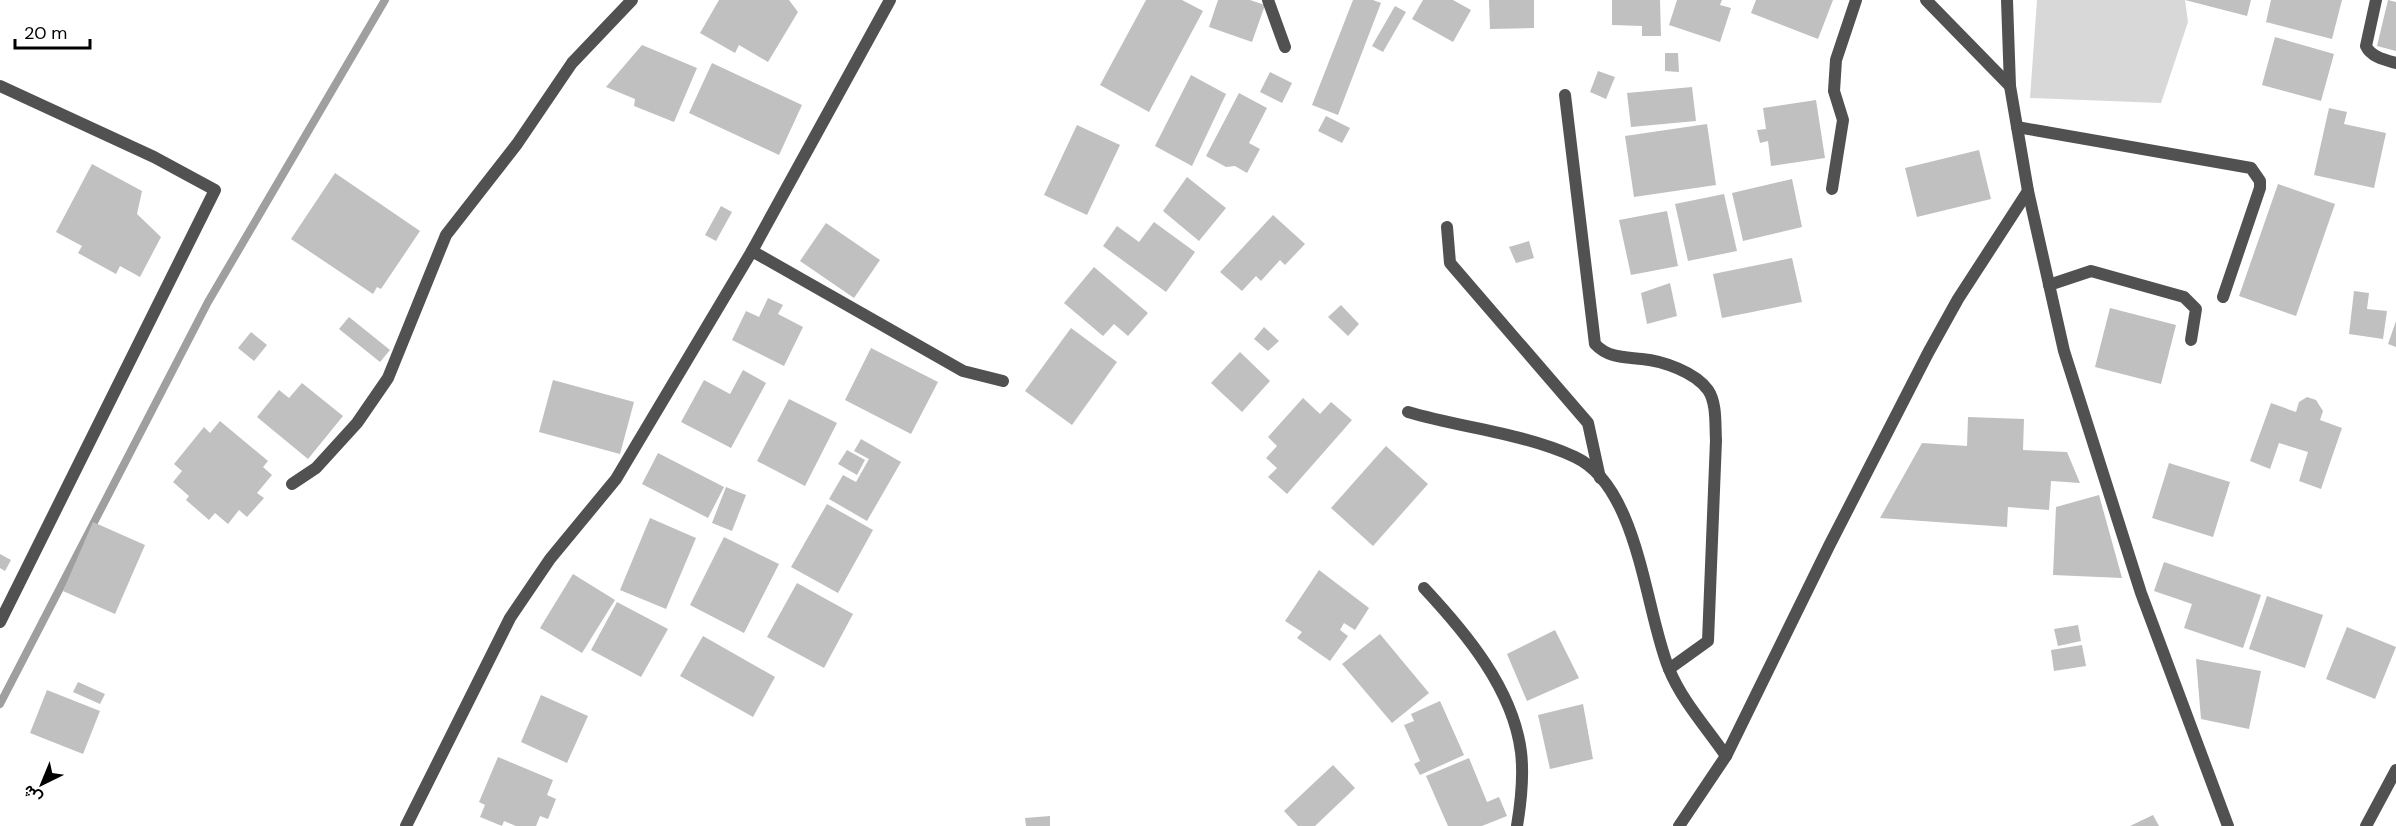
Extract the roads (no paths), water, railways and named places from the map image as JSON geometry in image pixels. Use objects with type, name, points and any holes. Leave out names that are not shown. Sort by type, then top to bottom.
[{"type":"street","points":[[292,484],[316,468],[357,423],[388,378],[446,235],[516,144],[572,63],[632,0]]},
{"type":"street","points":[[406,826],[510,618],[550,559],[616,479],[752,251],[890,0]]},
{"type":"street","points":[[1268,0],[1284,47]]},
{"type":"street","points":[[1832,189],[1843,120],[1834,91],[1836,60],[1856,0]]},
{"type":"street","points":[[1926,0],[2010,86]]},
{"type":"street","points":[[2007,0],[2010,86],[2028,191],[2064,351],[2138,584],[2228,826]]},
{"type":"street","points":[[2376,0],[2366,46],[2368,51],[2379,58],[2396,63]]},
{"type":"street","points":[[0,86],[154,157],[215,190],[0,622]]},
{"type":"street","points":[[1565,95],[1595,344],[1612,356],[1659,362],[1682,372],[1698,381],[1708,391],[1714,407],[1716,440],[1708,641],[1669,669]]},
{"type":"street","points":[[2017,128],[2251,168],[2260,181],[2260,188],[2223,297]]},
{"type":"street","points":[[1679,826],[1726,756],[1928,353],[1958,299],[2028,191]]},
{"type":"street","points":[[1447,227],[1450,263],[1493,316],[1541,366],[1588,423],[1600,478]]},
{"type":"street","points":[[752,251],[963,371],[1003,381]]},
{"type":"street","points":[[2049,285],[2091,271],[2184,297],[2196,309],[2191,340]]},
{"type":"street","points":[[1408,412],[1540,444],[1577,458],[1600,478],[1618,504],[1629,528],[1669,669],[1682,695],[1726,756]]},
{"type":"street","points":[[1424,588],[1473,645],[1497,684],[1515,726],[1521,751],[1522,775],[1517,826]]},
{"type":"street","points":[[2366,826],[2396,770]]},
{"type":"waterway","points":[[0,704],[208,302],[385,0]]}]
